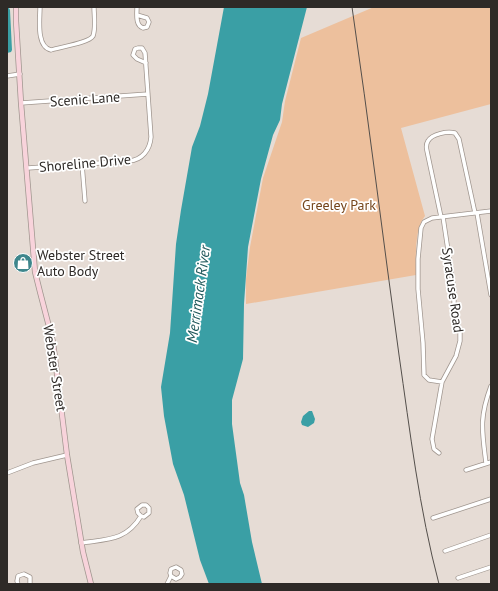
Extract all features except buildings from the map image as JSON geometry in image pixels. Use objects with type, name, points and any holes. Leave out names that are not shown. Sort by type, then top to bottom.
[{"type":"main road","name":"Webster Street","points":[[16,7],[21,104],[28,168],[35,272],[53,342],[67,455],[81,543],[91,584]]},
{"type":"street","points":[[40,7],[42,42],[47,48],[52,50],[92,38],[94,30],[94,7]]},
{"type":"street","points":[[137,7],[137,15]]},
{"type":"street","name":"Shoreline Drive","points":[[28,168],[133,161],[145,154],[151,137],[146,63],[144,50],[140,48],[134,49],[134,57],[146,63]]},
{"type":"street","points":[[7,76],[20,74]]},
{"type":"street","name":"Scenic Lane","points":[[21,104],[148,94]]},
{"type":"street","name":"Syracuse Road","points":[[439,453],[434,449],[432,439],[442,382],[456,356],[460,341],[454,307],[454,290],[442,217],[427,151],[428,140],[434,136],[448,132],[455,133],[459,139],[476,213]]},
{"type":"street","points":[[82,164],[85,201]]},
{"type":"street","points":[[442,382],[429,380],[424,375],[418,279],[421,228],[424,222],[428,220],[491,211]]},
{"type":"street","points":[[476,213],[491,295]]},
{"type":"street","points":[[486,463],[482,420],[484,406],[491,386]]},
{"type":"street","points":[[7,473],[32,463],[67,455]]},
{"type":"street","points":[[466,470],[491,462]]},
{"type":"street","points":[[433,518],[491,499]]},
{"type":"street","points":[[81,543],[123,534],[132,529],[141,516]]},
{"type":"street","points":[[445,551],[491,535]]},
{"type":"street","points":[[458,578],[491,568]]},
{"type":"street","points":[[18,584],[18,576],[24,574],[30,577],[30,584]]},
{"type":"street","points":[[167,584],[171,576]]},
{"type":"green space","name":"Greeley Park","points":[[374,7],[491,7],[491,104],[401,128],[425,216],[421,222],[417,236],[416,275],[246,304],[246,279],[250,247],[263,178],[282,122],[285,101],[301,38]]},
{"type":"water","name":"Merrimack River","points":[[224,7],[307,7],[282,104],[280,120],[273,135],[261,179],[248,247],[244,304],[243,359],[232,400],[232,424],[240,483],[244,495],[252,542],[262,584],[209,584],[200,560],[184,495],[173,464],[164,416],[161,387],[170,333],[176,244],[181,210],[192,147],[200,126],[208,94]]},
{"type":"water","points":[[7,8],[10,10],[12,50],[11,52],[7,53]]},
{"type":"water","points":[[309,411],[312,411],[315,419],[314,423],[308,427],[302,425],[301,422],[303,416]]},
{"type":"railway","points":[[352,7],[411,441],[420,499],[439,584]]},
{"type":"place","name":"Webster Street Auto Body","points":[[23,263]]}]
